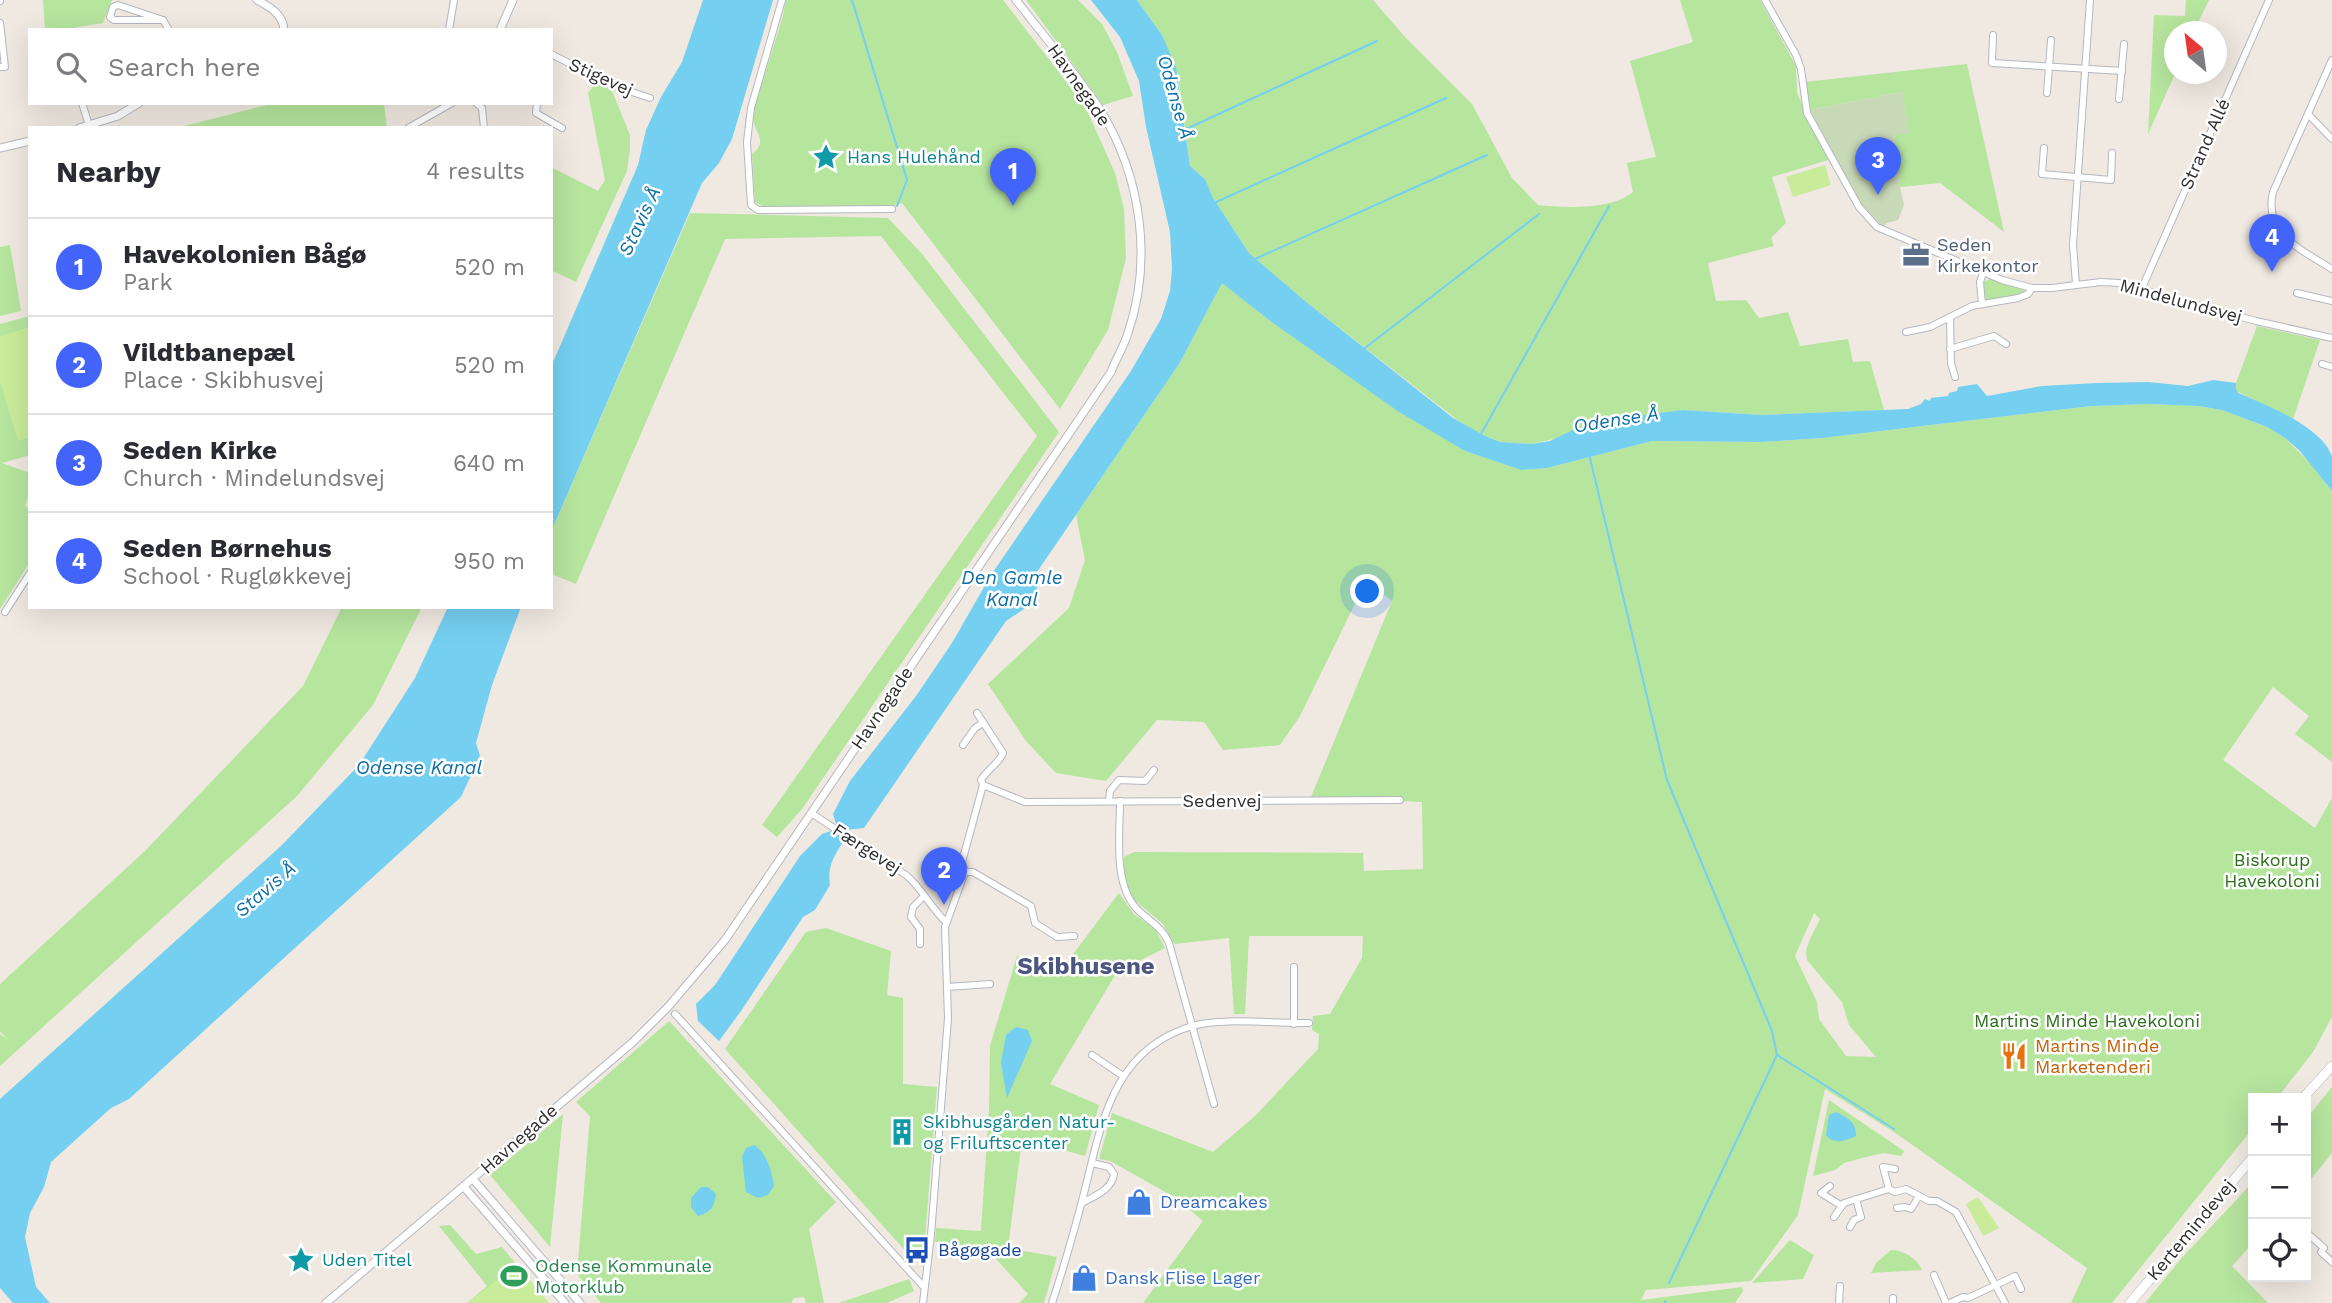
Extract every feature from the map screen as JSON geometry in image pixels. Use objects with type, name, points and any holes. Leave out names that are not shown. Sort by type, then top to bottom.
[{"type":"main road","points":[[2316,1083],[2332,1061]]},
{"type":"main road","points":[[2307,1093],[2332,1066]]},
{"type":"main road","name":"Kertemindevej","points":[[2130,1303],[2248,1163]]},
{"type":"street","points":[[257,0],[277,13],[284,28]]},
{"type":"street","points":[[449,28],[453,0]]},
{"type":"street","points":[[501,28],[513,0]]},
{"type":"street","points":[[782,0],[747,131],[751,205],[758,209],[892,209]]},
{"type":"street","name":"Havnegade","points":[[327,1303],[633,1042],[668,1007],[725,940],[1111,372],[1128,333],[1138,293],[1140,218],[1133,184],[1120,146],[1100,109],[1016,0]]},
{"type":"street","name":"Mindelundsvej","points":[[1765,0],[1796,55],[1801,69],[1807,113],[1863,213],[1882,230],[2002,281],[2032,288],[2101,282],[2142,288],[2233,315],[2332,338]]},
{"type":"street","points":[[2076,284],[2073,245],[2090,0]]},
{"type":"street","name":"Strand Allé","points":[[2142,288],[2269,0]]},
{"type":"street","points":[[163,20],[114,20],[110,17],[113,8],[118,5],[163,20],[168,28]]},
{"type":"street","points":[[0,23],[5,67],[0,68]]},
{"type":"street","points":[[1993,36],[1992,62],[2122,71]]},
{"type":"street","points":[[2047,93],[2051,40]]},
{"type":"street","points":[[2119,99],[2123,44]]},
{"type":"street","name":"Stigevej","points":[[553,55],[614,86],[650,99]]},
{"type":"street","points":[[2332,60],[2270,204],[2272,218],[2283,235],[2295,246],[2332,269]]},
{"type":"street","points":[[83,105],[89,125]]},
{"type":"street","points":[[86,126],[118,116],[136,105]]},
{"type":"street","points":[[412,126],[448,105]]},
{"type":"street","points":[[478,105],[482,108],[484,126]]},
{"type":"street","points":[[537,105],[536,113],[562,128]]},
{"type":"street","points":[[2308,114],[2332,139]]},
{"type":"street","points":[[0,148],[28,141]]},
{"type":"street","points":[[2044,148],[2042,174],[2077,178],[2111,180],[2112,153]]},
{"type":"street","points":[[1982,304],[1980,282],[1983,273]]},
{"type":"street","points":[[1906,332],[1930,327],[1964,309],[2025,296],[2032,288]]},
{"type":"street","points":[[2297,293],[2332,301]]},
{"type":"street","points":[[1950,318],[1951,363],[1955,377]]},
{"type":"street","points":[[1950,349],[1994,336],[2006,344]]},
{"type":"street","points":[[2322,364],[2332,367]]},
{"type":"street","points":[[5,612],[28,576]]},
{"type":"street","points":[[923,1303],[948,1017],[946,922],[965,872],[962,862],[983,785],[981,780],[988,768],[1002,757],[1003,753],[977,713]]},
{"type":"street","points":[[964,745],[975,728],[983,723]]},
{"type":"street","points":[[1109,801],[1110,791],[1119,780],[1145,780],[1154,770]]},
{"type":"street","name":"Sedenvej","points":[[983,785],[1025,802],[1400,800]]},
{"type":"street","points":[[1120,801],[1121,879],[1135,906],[1165,934],[1194,1026],[1214,1104]]},
{"type":"street","name":"Færgevej","points":[[811,813],[906,875],[917,884],[946,922]]},
{"type":"street","points":[[965,872],[972,872],[1031,906],[1035,923],[1057,937],[1074,936]]},
{"type":"street","points":[[920,944],[920,929],[911,917],[913,907],[924,896]]},
{"type":"street","points":[[1294,967],[1294,1024]]},
{"type":"street","points":[[1294,979],[1304,979]]},
{"type":"street","points":[[947,987],[989,984]]},
{"type":"street","points":[[675,1014],[923,1286]]},
{"type":"street","points":[[1052,1303],[1113,1093],[1132,1064],[1153,1044],[1194,1026],[1214,1023],[1309,1023]]},
{"type":"street","points":[[1092,1055],[1123,1076]]},
{"type":"street","points":[[1082,1203],[1109,1187],[1113,1181],[1114,1174],[1109,1167],[1092,1163]]},
{"type":"street","points":[[1889,1189],[1883,1167],[1895,1169]]},
{"type":"street","points":[[474,1179],[580,1303]]},
{"type":"street","points":[[1830,1186],[1821,1193],[1842,1206]]},
{"type":"street","points":[[464,1187],[565,1303]]},
{"type":"street","points":[[1834,1217],[1844,1203],[1889,1189],[1895,1192],[1906,1189],[1929,1201],[1937,1201],[1956,1212],[2005,1303]]},
{"type":"street","points":[[1897,1208],[1911,1209],[1919,1196]]},
{"type":"street","points":[[1850,1227],[1854,1220],[1861,1217],[1856,1199]]},
{"type":"street","points":[[2311,1236],[2324,1248],[2321,1252],[2332,1262]]},
{"type":"street","points":[[1934,1275],[1948,1303],[1963,1297],[1968,1298],[2015,1276],[2021,1289]]},
{"type":"street","points":[[1839,1303],[1840,1286]]},
{"type":"green space","points":[[43,0],[112,0],[103,23],[72,28],[45,28]]},
{"type":"green space","points":[[786,0],[1003,0],[1085,106],[1115,173],[1124,209],[1126,258],[1108,330],[1060,409],[902,203],[892,207],[762,206],[755,202],[752,154],[760,140],[753,112]]},
{"type":"green space","points":[[1026,0],[1078,0],[1102,24],[1117,52],[1133,96],[1103,105]]},
{"type":"green space","points":[[1137,0],[1373,0],[1405,37],[1472,104],[1512,178],[1538,205],[1574,207],[1601,205],[1624,198],[1633,192],[1627,163],[1656,157],[1630,61],[1693,42],[1680,0],[1760,0],[1796,66],[1797,93],[1828,160],[1772,177],[1786,223],[1771,238],[1774,246],[1708,263],[1716,301],[1746,300],[1759,318],[1788,312],[1800,346],[1848,339],[1853,362],[1870,361],[1884,410],[1762,415],[1683,410],[1531,444],[1500,442],[1469,429],[1305,301],[1249,253],[1213,198],[1203,177],[1190,166],[1178,75],[1162,35]]},
{"type":"green space","points":[[2186,0],[2209,0],[2199,21],[2164,21],[2164,84],[2170,84],[2148,134],[2154,15],[2185,16]]},
{"type":"green space","points":[[1967,64],[2004,232],[1940,183],[1900,187],[1894,134],[1909,134],[1902,92],[1810,110],[1805,82]]},
{"type":"green space","points":[[597,82],[612,91],[630,135],[630,150],[627,171],[576,282],[553,271],[553,168],[598,191],[605,180],[588,93]]},
{"type":"green space","points":[[1902,92],[1910,134],[1894,135],[1904,205],[1898,220],[1883,227],[1859,201],[1810,110]]},
{"type":"green space","points":[[267,105],[384,105],[387,126],[184,126]]},
{"type":"green space","points":[[1825,165],[1831,185],[1793,197],[1786,177]]},
{"type":"green space","points":[[690,213],[888,218],[923,255],[1059,432],[802,809],[777,837],[762,825],[1037,436],[881,236],[725,239],[576,584],[553,575],[553,527]]},
{"type":"green space","points":[[10,245],[21,311],[0,316],[0,247]]},
{"type":"green space","points":[[1990,279],[2024,290],[2025,293],[1986,301],[1982,298],[1983,282]]},
{"type":"green space","points":[[1222,282],[1269,320],[1465,451],[1521,470],[1547,468],[1652,441],[1762,442],[1822,438],[2092,406],[2197,406],[2222,410],[2267,427],[2285,438],[2332,491],[2332,762],[2295,734],[2309,716],[2273,687],[2223,760],[2315,828],[2332,798],[2332,1017],[2313,1052],[2281,1093],[2248,1093],[2248,1134],[2112,1303],[2071,1303],[2087,1268],[1894,1132],[1825,1089],[1798,1215],[1751,1281],[1646,1290],[1641,1300],[1742,1287],[1743,1291],[1735,1303],[1143,1303],[1203,1221],[1176,1198],[1110,1161],[1099,1159],[1112,1113],[1213,1152],[1255,1116],[1318,1049],[1319,1034],[1312,1030],[1313,1016],[1330,1014],[1362,958],[1363,936],[1249,936],[1245,1014],[1234,1014],[1229,938],[1174,944],[1163,924],[1133,899],[1124,878],[1124,857],[1134,852],[1363,853],[1364,871],[1423,869],[1422,802],[1311,797],[1392,601],[1366,581],[1300,716],[1280,745],[1223,750],[1204,722],[1157,720],[1106,781],[1056,773],[1026,741],[988,684],[1069,608],[1085,560],[1076,515],[1179,364]],"holes":[[[1814,913],[1820,919],[1806,950],[1807,960],[1842,1002],[1849,1025],[1876,1057],[1846,1056],[1819,1019],[1817,1002],[1795,956]]]},
{"type":"green space","points":[[28,317],[28,456],[2,463],[28,472],[28,496],[25,506],[28,508],[28,565],[0,609],[0,324]]},
{"type":"green space","points":[[2257,326],[2320,340],[2293,419],[2236,391],[2236,383]]},
{"type":"green space","points":[[28,328],[28,438],[18,441],[0,381],[0,336]]},
{"type":"green space","points":[[341,609],[421,609],[373,705],[297,796],[0,1066],[0,1034],[8,1040],[0,1031],[0,984],[145,851],[303,686]]},
{"type":"green space","points":[[1119,893],[1134,914],[1156,930],[1165,948],[1117,972],[1050,1084],[1099,1105],[1085,1156],[1022,1139],[1008,1248],[1057,1257],[1044,1303],[1019,1303],[1028,1294],[986,1248],[935,1242],[936,1228],[981,1231],[990,1046],[1017,956],[1062,969]]},
{"type":"green space","points":[[826,928],[891,951],[887,995],[903,998],[903,1084],[937,1087],[924,1251],[908,1254],[725,1049],[806,932]]},
{"type":"green space","points":[[669,1021],[836,1202],[809,1229],[824,1303],[806,1303],[804,1297],[794,1298],[791,1303],[601,1303],[577,1274],[590,1116],[576,1102]]},
{"type":"green space","points":[[2332,1087],[2332,1153],[2311,1179],[2311,1156],[2311,1113]]},
{"type":"green space","points":[[1829,1100],[1904,1151],[1901,1156],[1884,1153],[1866,1157],[1813,1176]]},
{"type":"green space","points":[[563,1114],[550,1247],[490,1175]]},
{"type":"green space","points":[[2248,1187],[2248,1248],[2232,1266],[2268,1303],[2145,1303],[2180,1260]]},
{"type":"green space","points":[[1978,1197],[1999,1228],[1983,1236],[1966,1204]]},
{"type":"green space","points":[[450,1225],[476,1254],[502,1247],[549,1303],[467,1303],[487,1286],[439,1226]]},
{"type":"green space","points":[[1790,1240],[1814,1255],[1803,1279],[1752,1283]]},
{"type":"green space","points":[[1891,1250],[1909,1256],[1922,1270],[1871,1273],[1876,1263]]},
{"type":"green space","name":"Odense Kommunale Motorklub","points":[[517,1265],[549,1303],[467,1303]]},
{"type":"green space","points":[[909,1279],[914,1291],[887,1303],[839,1303]]},
{"type":"water","name":"Stavis Å","points":[[703,0],[773,0],[732,139],[719,163],[702,183],[553,527],[553,362],[638,165],[646,130],[661,97],[682,62]]},
{"type":"water","points":[[1091,0],[1137,0],[1162,35],[1176,67],[1190,166],[1205,179],[1213,198],[1249,253],[1305,301],[1453,418],[1500,442],[1531,444],[1550,441],[1575,429],[1604,420],[1683,410],[1762,415],[1908,409],[1921,404],[1925,399],[1930,401],[1931,398],[1948,396],[1949,393],[1957,391],[1958,387],[1977,384],[1987,396],[2042,386],[2148,382],[2188,386],[2213,380],[2236,383],[2238,393],[2292,418],[2318,436],[2332,457],[2332,491],[2299,450],[2267,427],[2222,410],[2147,404],[2092,406],[1822,438],[1762,442],[1652,441],[1547,468],[1521,470],[1465,451],[1399,412],[1269,320],[1222,283],[1179,364],[1037,572],[1035,597],[1006,621],[864,828],[845,830],[840,837],[843,842],[830,867],[830,885],[815,910],[803,917],[719,1041],[698,1021],[696,1004],[715,985],[800,856],[836,824],[833,814],[850,781],[916,696],[952,643],[991,575],[1131,371],[1161,319],[1170,291],[1170,232],[1146,127],[1139,81],[1120,37]]},
{"type":"water","name":"Odense Kanal","points":[[447,609],[520,609],[492,685],[476,743],[480,756],[461,797],[129,1099],[111,1108],[51,1162],[44,1187],[30,1213],[25,1237],[36,1287],[50,1303],[13,1303],[0,1288],[0,1099],[281,846],[359,765],[415,678]]},
{"type":"water","points":[[1016,1027],[1028,1030],[1032,1041],[1007,1098],[1001,1063],[1006,1035]]},
{"type":"water","points":[[1836,1112],[1851,1121],[1856,1136],[1836,1141],[1826,1135],[1829,1115]]},
{"type":"water","points":[[754,1145],[766,1158],[774,1186],[768,1195],[758,1198],[746,1192],[742,1157],[746,1148]]},
{"type":"water","points":[[701,1187],[708,1187],[716,1194],[711,1208],[698,1216],[691,1207],[691,1198]]},
{"type":"waterway","points":[[852,0],[907,180],[897,206]]},
{"type":"waterway","name":"Odense Å","points":[[1184,130],[1377,41]]},
{"type":"waterway","points":[[1214,203],[1446,98]]},
{"type":"waterway","points":[[1255,259],[1487,155]]},
{"type":"waterway","points":[[1481,434],[1609,206]]},
{"type":"waterway","points":[[1365,348],[1539,214]]},
{"type":"waterway","points":[[1589,454],[1667,780],[1772,1031],[1777,1055],[1669,1283]]},
{"type":"waterway","points":[[1777,1055],[1894,1129]]},
{"type":"place","name":"Hans Hulehånd","points":[[826,157]]},
{"type":"place","name":"Seden Kirke","points":[[1878,195]]},
{"type":"place","name":"Havekolonien Bågø","points":[[1013,206]]},
{"type":"place","name":"Seden Kirkekontor","points":[[1916,255]]},
{"type":"place","name":"Seden Børnehus","points":[[2272,272]]},
{"type":"place","name":"Vildtbanepæl","points":[[944,905]]},
{"type":"place","name":"Martins Minde Marketenderi","points":[[2014,1056]]},
{"type":"place","name":"Skibhusgården Natur- og Friluftscenter","points":[[902,1132]]},
{"type":"place","name":"Dreamcakes","points":[[1139,1202]]},
{"type":"place","name":"Bågøgade","points":[[917,1250]]},
{"type":"place","name":"Uden Titel","points":[[301,1260]]},
{"type":"place","name":"Odense Kommunale Motorklub","points":[[514,1276]]},
{"type":"place","name":"Dansk Flise Lager","points":[[1084,1278]]},
{"type":"district","name":"Skibhusene","points":[[1086,966]]},
{"type":"water label","name":"Den Gamle Kanal","points":[[1012,588]]},
{"type":"park label","name":"Biskorup Havekoloni","points":[[2272,870]]},
{"type":"park label","name":"Martins Minde Havekoloni","points":[[2087,1021]]}]
